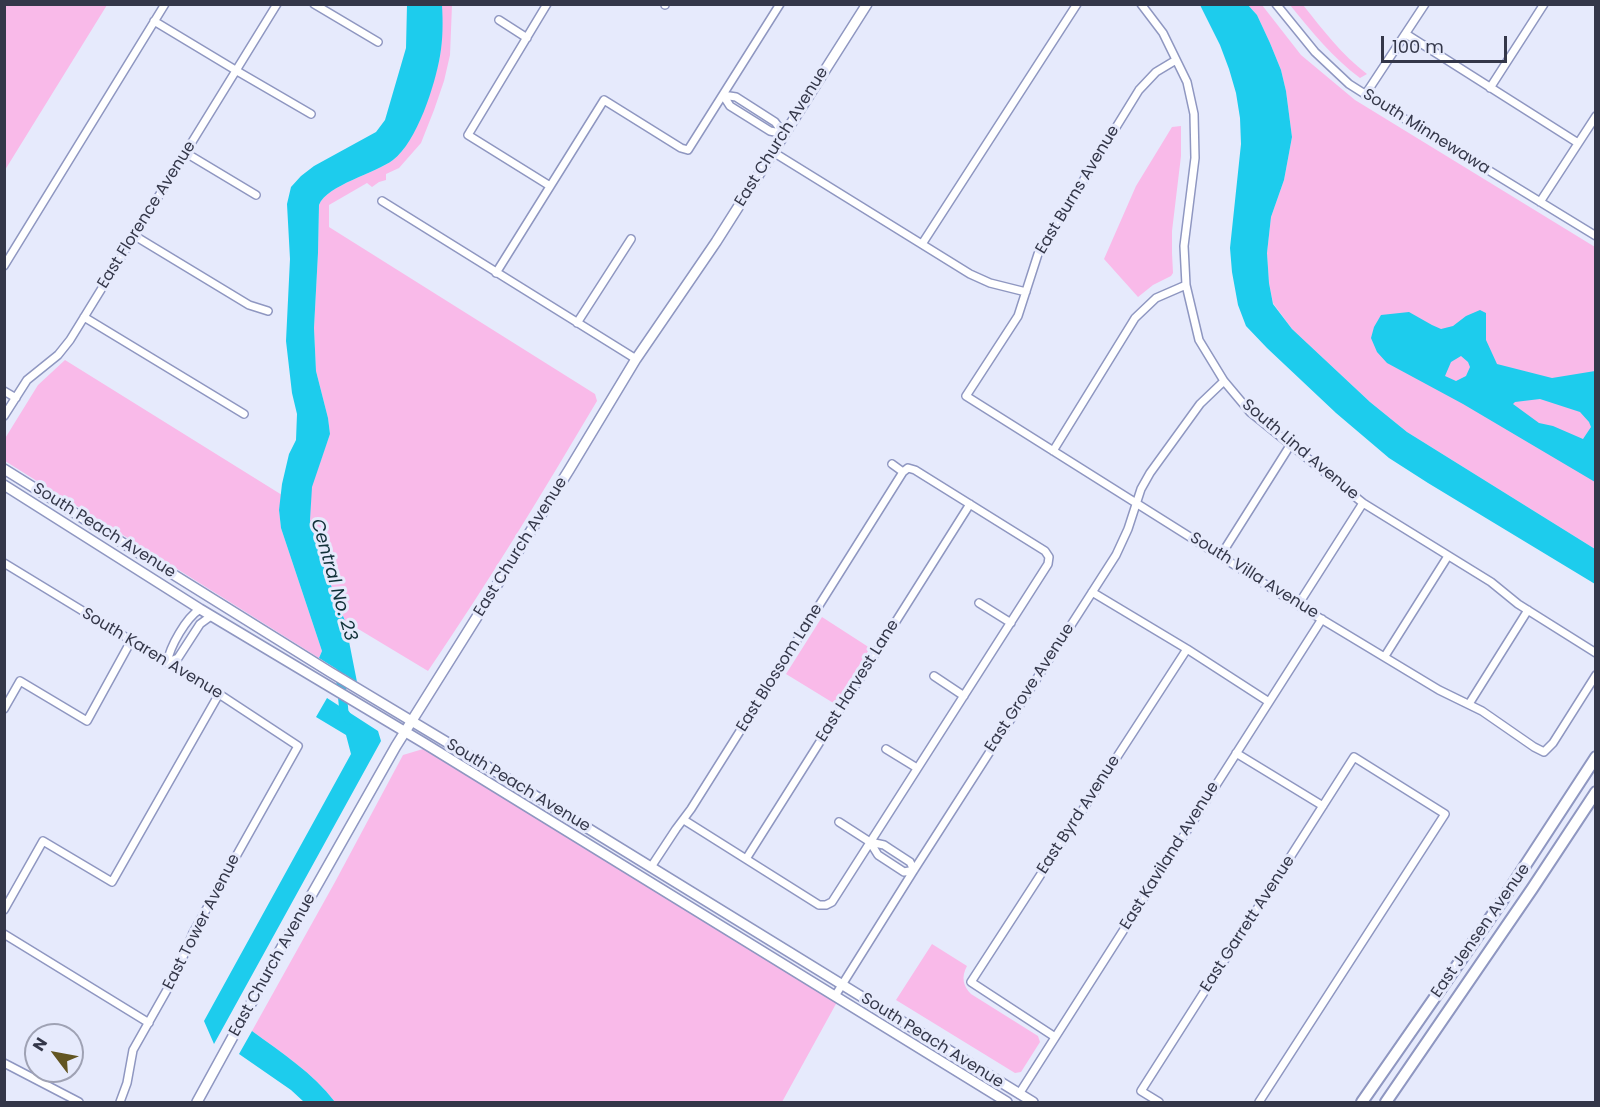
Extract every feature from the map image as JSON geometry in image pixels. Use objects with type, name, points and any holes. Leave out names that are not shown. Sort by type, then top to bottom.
[{"type":"main road","name":"East Jensen Avenue","points":[[1362,1102],[1502,901],[1596,758]]},
{"type":"main road","name":"East Jensen Avenue","points":[[1386,1102],[1596,792]]},
{"type":"street","points":[[4,266],[165,4]]},
{"type":"street","name":"East Florence Avenue","points":[[4,416],[27,380],[58,355],[70,340],[277,4]]},
{"type":"street","points":[[314,4],[378,42]]},
{"type":"street","points":[[547,4],[468,135],[550,186]]},
{"type":"street","points":[[496,273],[604,100],[681,148],[688,150],[780,4]]},
{"type":"street","name":"East Church Avenue","points":[[197,1102],[282,947],[411,722],[636,359],[716,242],[867,4]]},
{"type":"street","points":[[922,244],[1077,4]]},
{"type":"street","name":"South Lind Avenue","points":[[1141,4],[1163,33],[1187,82],[1194,114],[1195,158],[1184,246],[1186,285],[1199,340],[1224,381],[1250,412],[1363,503],[1491,582],[1528,610],[1596,653]]},
{"type":"street","name":"South Minnewawa","points":[[1276,4],[1314,52],[1332,70],[1365,95],[1596,236]]},
{"type":"street","points":[[1365,95],[1425,4]]},
{"type":"street","points":[[1490,88],[1544,4]]},
{"type":"street","points":[[499,20],[527,38]]},
{"type":"street","points":[[154,21],[311,114]]},
{"type":"street","points":[[1406,34],[1578,143]]},
{"type":"street","name":"East Burns Avenue","points":[[966,396],[1018,316],[1038,254],[1139,90],[1156,72],[1176,60]]},
{"type":"street","points":[[723,95],[730,105],[740,112],[770,130],[784,134]]},
{"type":"street","points":[[1540,202],[1596,116]]},
{"type":"street","points":[[773,152],[969,274],[990,283],[1026,291]]},
{"type":"street","points":[[186,153],[256,195]]},
{"type":"street","points":[[382,201],[636,359]]},
{"type":"street","points":[[135,236],[249,304],[268,311]]},
{"type":"street","points":[[577,323],[631,239]]},
{"type":"street","points":[[1053,451],[1135,318],[1156,298],[1186,285]]},
{"type":"street","points":[[84,317],[244,414]]},
{"type":"street","name":"East Grove Avenue","points":[[835,996],[1116,555],[1128,529],[1141,489],[1150,473],[1200,404],[1224,381]]},
{"type":"street","points":[[4,391],[16,398]]},
{"type":"street","name":"South Villa Avenue","points":[[966,396],[1298,605],[1439,690],[1482,711],[1544,752],[1553,743],[1596,675]]},
{"type":"street","points":[[1221,555],[1291,444]]},
{"type":"street","points":[[684,820],[819,905],[832,902],[1048,564],[1049,557],[1045,551],[915,470],[906,470],[892,464]]},
{"type":"street","name":"South Peach Avenue","points":[[4,469],[352,686],[498,773],[1033,1102]]},
{"type":"street","name":"East Blossom Lane","points":[[651,867],[692,809],[906,470]]},
{"type":"street","name":"South Peach Avenue","points":[[4,485],[200,609],[352,699],[1007,1102]]},
{"type":"street","points":[[1298,605],[1363,503]]},
{"type":"street","name":"East Harvest Lane","points":[[746,859],[970,504]]},
{"type":"street","points":[[1385,656],[1448,556]]},
{"type":"street","name":"South Karen Avenue","points":[[4,563],[219,694],[298,746]]},
{"type":"street","points":[[1092,592],[1269,702]]},
{"type":"street","points":[[980,603],[1011,623]]},
{"type":"street","points":[[167,663],[169,651],[190,617],[204,606],[213,606],[265,638],[283,643]]},
{"type":"street","points":[[1469,704],[1528,610]]},
{"type":"street","points":[[167,663],[178,658],[200,624],[212,616]]},
{"type":"street","name":"East Kaviland Avenue","points":[[1019,1094],[1322,619]]},
{"type":"street","points":[[4,709],[20,681],[87,721],[131,641]]},
{"type":"street","name":"East Byrd Avenue","points":[[1055,1037],[971,982],[1187,649]]},
{"type":"street","points":[[934,676],[964,696]]},
{"type":"street","points":[[4,910],[43,841],[112,882],[219,694]]},
{"type":"street","name":"East Tower Avenue","points":[[120,1102],[127,1083],[134,1050],[176,974],[193,933],[298,746]]},
{"type":"street","points":[[886,749],[917,768]]},
{"type":"street","points":[[1236,753],[1323,806]]},
{"type":"street","name":"East Garrett Avenue","points":[[1159,1102],[1141,1091],[1354,757],[1445,814],[1259,1102]]},
{"type":"street","points":[[518,801],[540,809],[597,843],[609,842]]},
{"type":"street","points":[[840,822],[870,842],[884,845],[898,854],[910,862],[914,870],[904,872],[891,864],[878,855],[870,842]]},
{"type":"street","points":[[891,864],[892,857],[898,854]]},
{"type":"street","points":[[4,934],[149,1023]]},
{"type":"street","points":[[4,1063],[79,1102]]},
{"type":"shaded area","points":[[4,5],[107,5],[5,170]]},
{"type":"shaded area","points":[[442,5],[452,5],[450,55],[444,81],[421,143],[399,168],[386,174],[386,180],[372,187],[367,183],[329,205],[329,227],[595,394],[597,401],[515,537],[428,671],[345,621],[321,560],[310,521],[311,487],[330,434],[316,371],[314,328],[319,205],[324,198],[341,185],[393,160],[410,140],[429,96],[440,56]]},
{"type":"shaded area","points":[[1248,5],[1262,5],[1301,55],[1355,100],[1595,247],[1595,549],[1407,432],[1370,402],[1292,329],[1273,303],[1267,253],[1271,217],[1284,180],[1292,137],[1281,70],[1257,15]]},
{"type":"shaded area","points":[[1290,5],[1303,5],[1325,33],[1367,74],[1360,78],[1341,62]]},
{"type":"shaded area","points":[[1181,126],[1181,156],[1172,231],[1173,273],[1138,297],[1104,259],[1136,186],[1172,127]]},
{"type":"shaded area","points":[[65,360],[282,495],[279,510],[281,528],[322,651],[319,658],[5,461],[4,440],[38,385]]},
{"type":"shaded area","points":[[822,617],[870,648],[835,704],[786,674]]},
{"type":"shaded area","points":[[423,749],[837,1002],[782,1102],[335,1102],[286,1055],[252,1031],[403,755]]},
{"type":"shaded area","points":[[932,944],[967,966],[964,981],[971,994],[1038,1036],[1040,1042],[1021,1072],[1015,1073],[896,1000]]},
{"type":"water","points":[[407,5],[442,5],[443,31],[440,56],[424,112],[410,140],[393,160],[341,185],[324,198],[319,205],[314,328],[316,371],[330,434],[312,487],[310,520],[321,560],[345,621],[357,682],[319,658],[322,651],[281,528],[279,510],[282,484],[289,454],[296,440],[297,414],[292,393],[286,341],[290,259],[287,204],[291,187],[301,176],[314,166],[376,132],[385,120],[406,48]]},
{"type":"water","points":[[1200,5],[1248,5],[1257,15],[1281,70],[1292,137],[1284,180],[1271,217],[1267,253],[1273,304],[1292,329],[1370,402],[1407,432],[1595,549],[1595,584],[1389,458],[1336,413],[1246,326],[1238,305],[1230,248],[1241,144],[1240,118],[1229,69]]},
{"type":"water","points":[[1480,310],[1486,313],[1486,340],[1497,364],[1552,378],[1595,371],[1595,482],[1463,404],[1387,363],[1377,352],[1371,338],[1381,315],[1409,312],[1441,329],[1453,326],[1466,316]],"holes":[[[1461,356],[1470,367],[1466,376],[1456,381],[1445,376],[1451,362]],[[1540,399],[1580,412],[1591,427],[1583,439],[1553,426],[1539,423],[1513,404]]]},
{"type":"water","points":[[327,698],[378,731],[381,741],[214,1044],[204,1021],[351,754],[346,735],[316,717]]},
{"type":"water","points":[[252,1031],[286,1055],[335,1102],[304,1102],[291,1090],[239,1054]]},
{"type":"waterway","name":"Central No. 23","points":[[340,673],[344,712],[349,720]]}]
